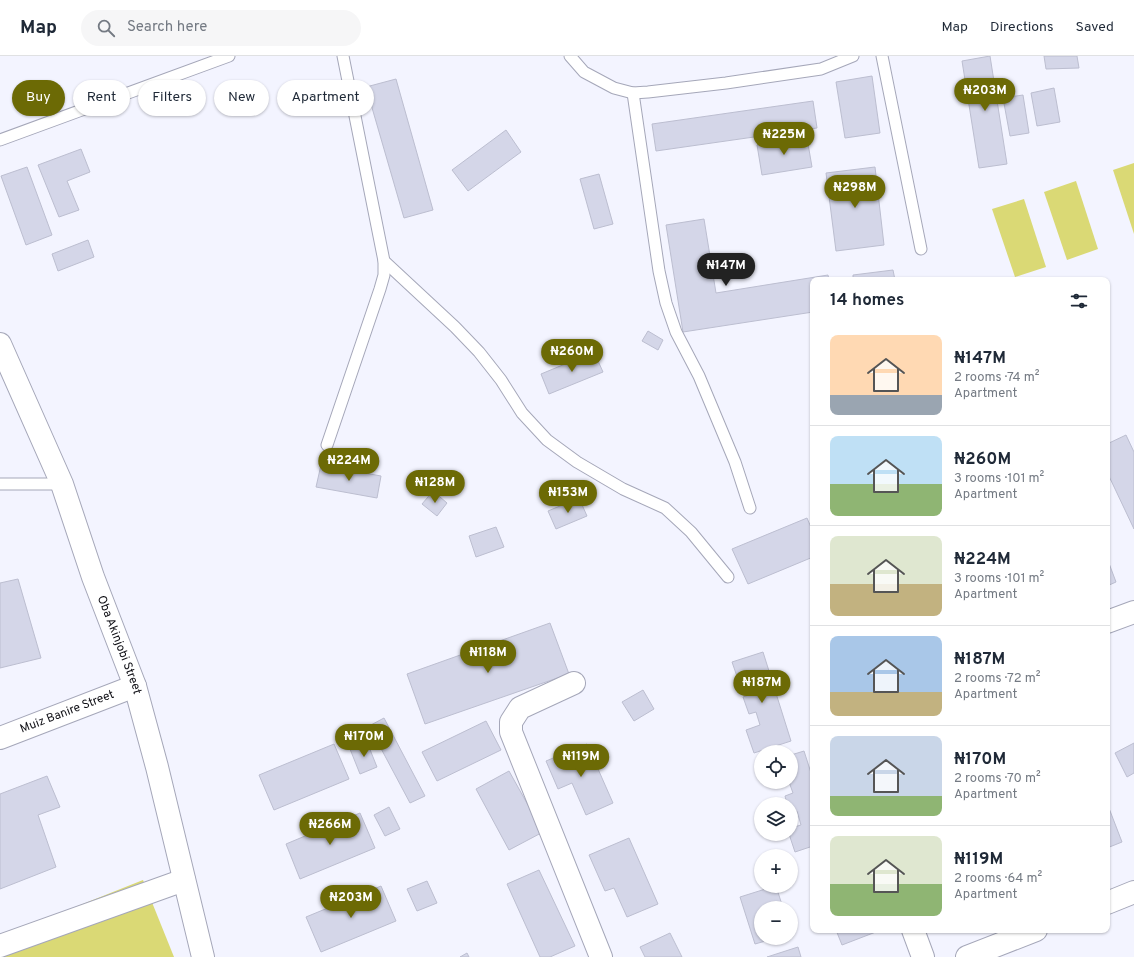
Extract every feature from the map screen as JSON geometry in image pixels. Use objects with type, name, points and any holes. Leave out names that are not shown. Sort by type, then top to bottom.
[{"type":"street","name":"Oba Akinjobi Street","points":[[0,344],[62,484],[93,577],[135,686],[157,767],[203,957]]},
{"type":"street","points":[[1110,621],[1134,612]]},
{"type":"street","points":[[574,683],[520,708],[511,722],[511,732],[601,957]]},
{"type":"street","name":"Muiz Banire Street","points":[[0,738],[135,686]]},
{"type":"street","points":[[0,946],[184,880]]},
{"type":"street","points":[[1110,902],[1134,892]]},
{"type":"street","points":[[914,933],[923,957]]},
{"type":"street","points":[[967,957],[1028,933]]},
{"type":"lane","points":[[0,140],[228,56]]},
{"type":"lane","points":[[327,445],[384,275],[384,261],[342,56]]},
{"type":"lane","points":[[570,56],[584,72],[614,88],[633,92],[648,92],[726,83],[821,69],[853,56]]},
{"type":"lane","points":[[882,56],[921,250]]},
{"type":"lane","points":[[633,92],[659,271],[666,303],[676,332],[698,376],[732,455],[750,508]]},
{"type":"lane","points":[[384,261],[455,327],[479,352],[501,380],[522,413],[547,440],[577,462],[623,489],[664,508],[691,532],[728,577]]},
{"type":"lane","points":[[0,484],[62,484]]},
{"type":"shaded area","points":[[1134,163],[1134,234],[1113,170]]},
{"type":"shaded area","points":[[1076,181],[1098,249],[1067,260],[1044,192]]},
{"type":"shaded area","points":[[1024,199],[1046,267],[1015,277],[992,209]]},
{"type":"shaded area","points":[[143,880],[174,957],[0,957],[0,937]]},
{"type":"building","points":[[990,56],[1007,164],[979,168],[962,61]]},
{"type":"building","points":[[1044,56],[1077,56],[1079,68],[1046,69]]},
{"type":"building","points":[[872,76],[880,133],[845,138],[836,82]]},
{"type":"building","points":[[396,79],[433,210],[404,218],[374,115],[374,85]]},
{"type":"building","points":[[1054,88],[1060,122],[1037,126],[1031,93]]},
{"type":"building","points":[[1023,95],[1029,133],[1010,136],[1003,98]]},
{"type":"building","points":[[813,101],[817,128],[656,151],[652,124]]},
{"type":"building","points":[[506,130],[521,152],[468,191],[452,170]]},
{"type":"building","points":[[807,138],[812,167],[762,175],[757,145]]},
{"type":"building","points":[[81,149],[90,172],[67,181],[79,210],[59,217],[38,165]]},
{"type":"building","points":[[27,167],[52,235],[26,245],[1,176]]},
{"type":"building","points":[[875,167],[884,245],[836,251],[826,173]]},
{"type":"building","points":[[599,174],[613,224],[594,229],[580,179]]},
{"type":"building","points":[[704,219],[716,293],[810,278],[810,312],[683,332],[666,225]]},
{"type":"building","points":[[88,240],[94,257],[58,271],[52,254]]},
{"type":"building","points":[[893,270],[894,277],[853,277],[853,275]]},
{"type":"building","points":[[828,275],[828,277],[816,277]]},
{"type":"building","points":[[648,331],[663,340],[658,350],[642,341]]},
{"type":"building","points":[[594,352],[603,372],[549,394],[541,374]]},
{"type":"building","points":[[1126,435],[1134,452],[1134,529],[1110,478],[1110,443]]},
{"type":"building","points":[[321,465],[381,476],[377,498],[316,487]]},
{"type":"building","points":[[433,491],[447,503],[437,516],[422,504]]},
{"type":"building","points":[[579,498],[587,516],[556,529],[548,511]]},
{"type":"building","points":[[807,518],[810,525],[810,558],[748,584],[732,549]]},
{"type":"building","points":[[496,527],[504,547],[476,557],[469,536]]},
{"type":"building","points":[[1110,566],[1116,582],[1110,585]]},
{"type":"building","points":[[18,579],[41,658],[0,668],[0,583]]},
{"type":"building","points":[[550,623],[569,674],[425,724],[407,674]]},
{"type":"building","points":[[763,652],[791,741],[779,745],[754,745],[754,753],[746,730],[760,725],[756,712],[749,714],[743,697],[752,694],[748,682],[740,685],[732,662]]},
{"type":"building","points":[[643,690],[654,709],[634,721],[622,702]]},
{"type":"building","points":[[384,718],[425,796],[410,803],[369,726]]},
{"type":"building","points":[[486,721],[501,750],[437,781],[422,752]]},
{"type":"building","points":[[367,742],[377,767],[360,774],[350,749]]},
{"type":"building","points":[[1134,743],[1134,773],[1127,777],[1115,753]]},
{"type":"building","points":[[334,744],[349,779],[274,810],[259,775]]},
{"type":"building","points":[[587,744],[613,803],[586,815],[572,783],[558,789],[546,761]]},
{"type":"building","points":[[804,751],[810,770],[810,847],[798,851],[798,849],[794,849],[791,841],[798,841],[798,826],[801,825],[798,814],[798,797],[785,796],[793,793],[792,789],[798,789],[798,753]]},
{"type":"building","points":[[509,771],[543,832],[509,850],[476,789]]},
{"type":"building","points":[[47,776],[60,807],[38,815],[56,867],[0,889],[0,794]]},
{"type":"building","points":[[389,807],[400,829],[385,836],[374,815]]},
{"type":"building","points":[[1110,811],[1122,842],[1110,847]]},
{"type":"building","points":[[360,813],[375,848],[300,879],[286,844]]},
{"type":"building","points":[[629,838],[658,904],[627,917],[614,888],[605,891],[589,855]]},
{"type":"building","points":[[539,870],[575,946],[550,957],[540,957],[507,884]]},
{"type":"building","points":[[427,881],[437,903],[417,911],[407,889]]},
{"type":"building","points":[[381,886],[396,921],[321,952],[306,917]]},
{"type":"building","points":[[754,893],[778,893],[781,901],[754,901],[754,941],[740,897]]},
{"type":"building","points":[[670,933],[682,957],[645,957],[640,947]]},
{"type":"building","points":[[837,933],[873,933],[842,945]]},
{"type":"building","points":[[798,947],[801,957],[767,957]]},
{"type":"building","points":[[467,953],[469,957],[460,957]]}]
